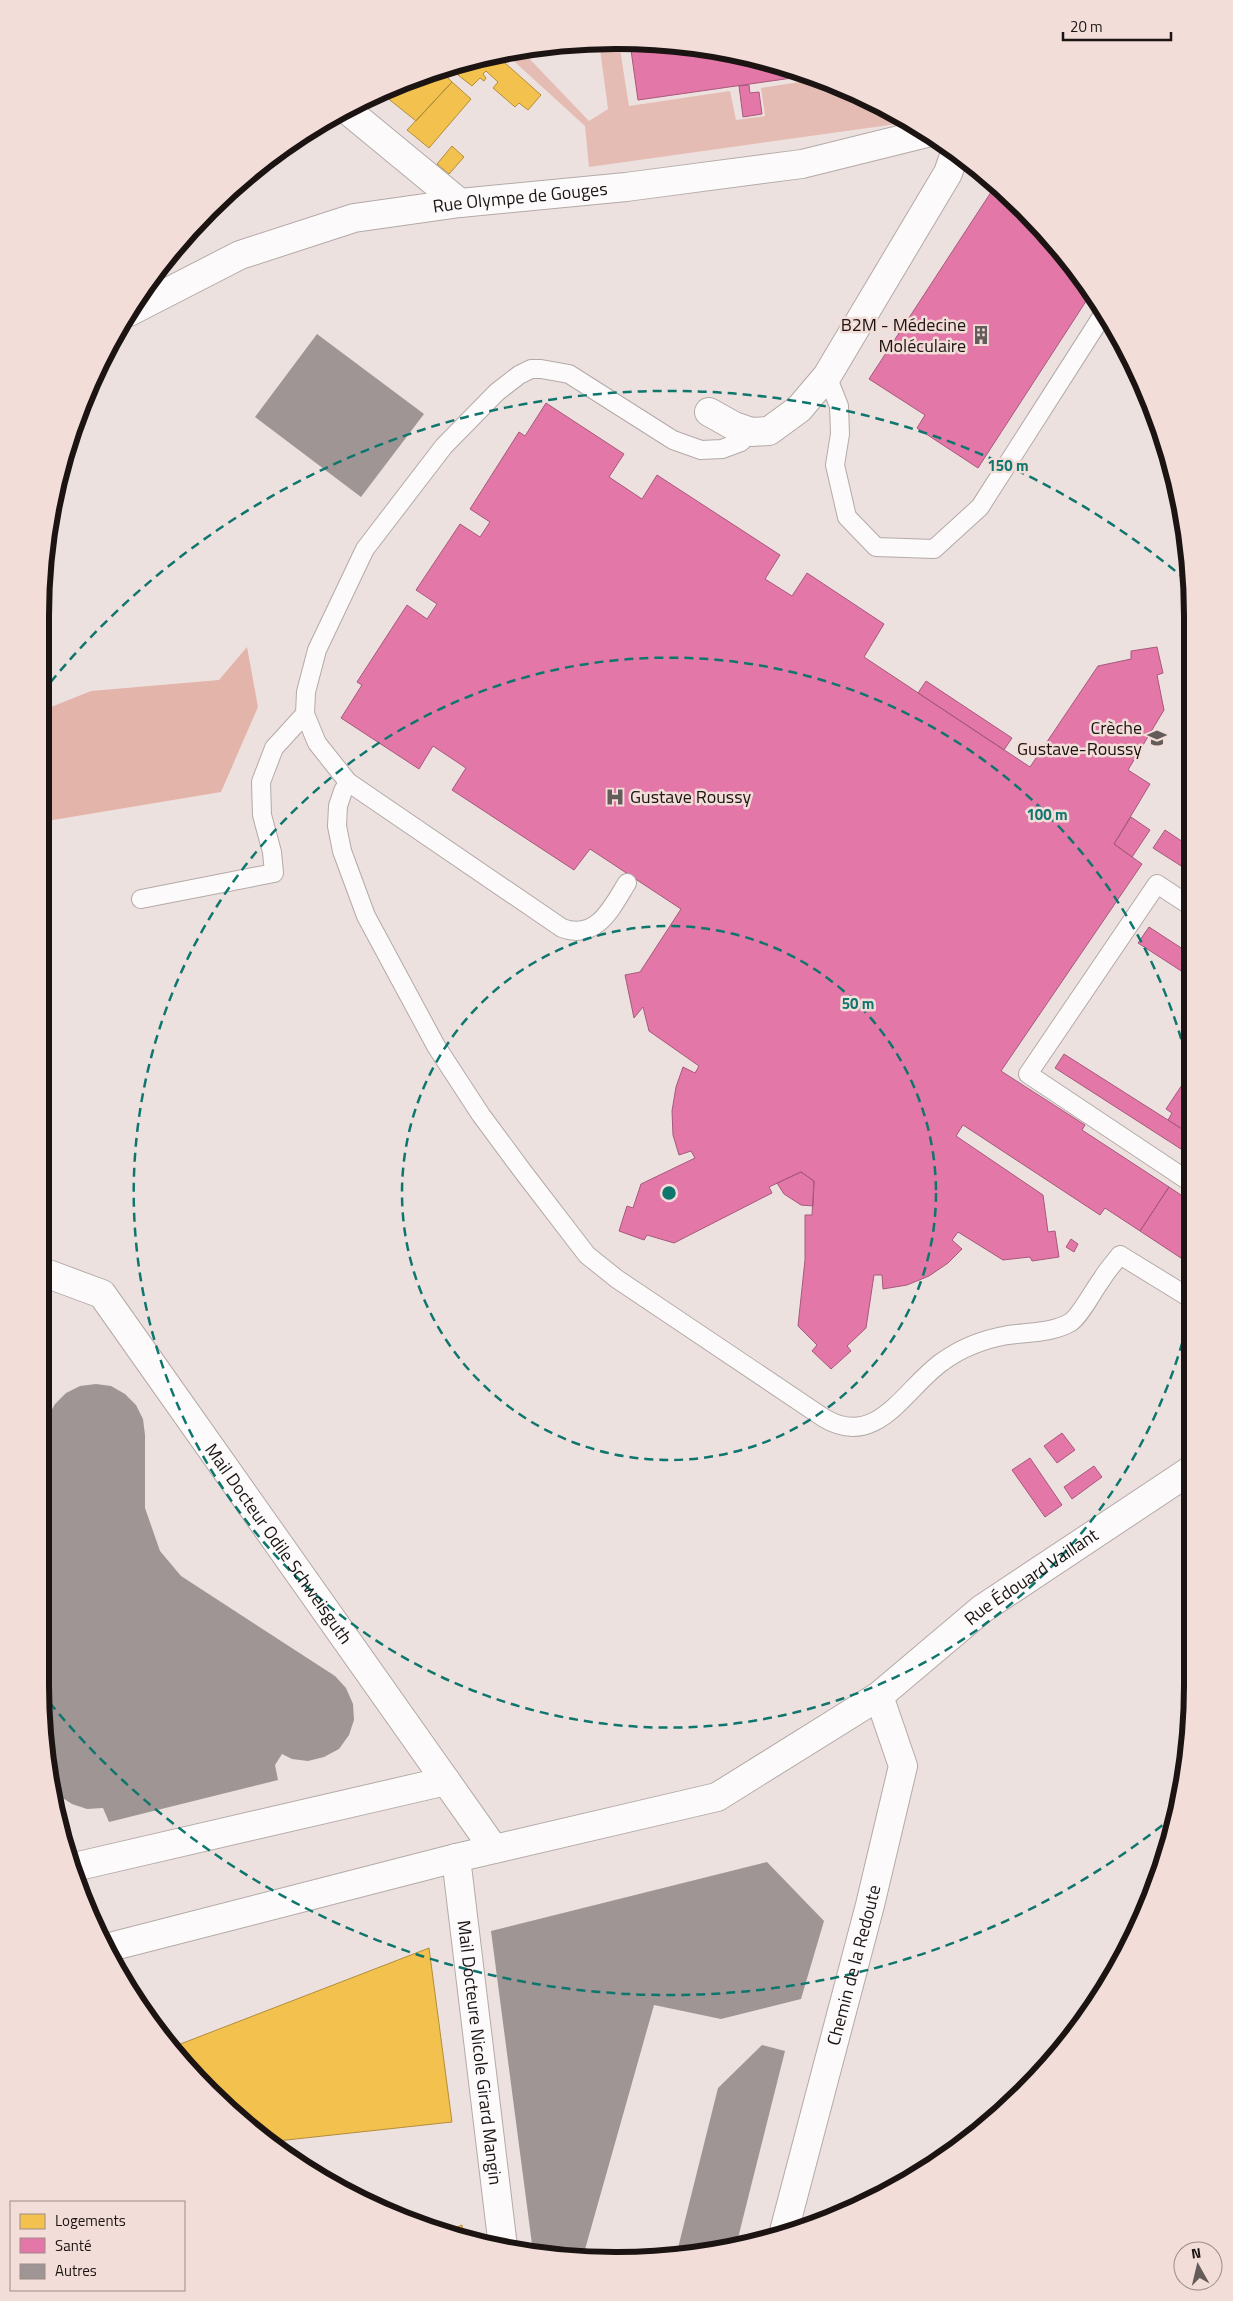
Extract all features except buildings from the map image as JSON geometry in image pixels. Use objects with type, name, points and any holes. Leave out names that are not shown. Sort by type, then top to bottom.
[{"type":"street","points":[[352,114],[460,204]]},
{"type":"street","name":"Rue Olympe de Gouges","points":[[141,306],[250,252],[354,218],[460,204],[626,187],[802,164],[917,135]]},
{"type":"street","points":[[709,412],[734,426],[751,432],[769,431],[799,409],[827,376],[948,173],[953,159]]},
{"type":"street","name":"Mail Docteur Odile Schweisguth","points":[[49,1274],[102,1294],[494,1849]]},
{"type":"street","name":"Rue Édouard Vaillant","points":[[113,1946],[456,1858],[717,1797],[879,1696],[982,1609],[1184,1475]]},
{"type":"street","name":"Chemin de la Redoute","points":[[786,2226],[870,1905],[903,1766],[879,1696]]},
{"type":"street","points":[[79,1866],[446,1781]]},
{"type":"street","name":"Mail Docteure Nicole Girard Mangin","points":[[456,1858],[502,2240]]},
{"type":"lane","points":[[827,376],[839,406],[840,434],[835,466],[847,517],[876,547],[934,549],[980,507],[1100,319]]},
{"type":"lane","points":[[627,883],[606,917],[596,926],[582,931],[570,931],[562,928],[348,782],[317,743],[305,714],[306,692],[317,650],[365,549],[444,446],[508,381],[531,369],[556,370],[569,374],[673,440],[701,450],[722,449],[741,442],[751,432]]},
{"type":"lane","points":[[141,899],[274,873],[272,852],[262,815],[261,782],[274,748],[305,714]]},
{"type":"lane","points":[[348,782],[338,806],[337,826],[342,851],[366,916],[436,1046],[481,1115],[524,1173],[587,1255],[617,1279],[830,1422],[844,1428],[869,1424],[895,1408],[941,1362],[960,1350],[988,1340],[1061,1327],[1073,1321],[1120,1255],[1184,1294]]},
{"type":"lane","points":[[1184,902],[1157,884],[1028,1074],[1184,1178]]},
{"type":"shaded area","points":[[600,49],[620,49],[629,106],[730,91],[736,120],[765,116],[761,88],[805,81],[868,107],[898,124],[589,167],[585,126],[512,59],[527,56],[589,121],[608,109]]},
{"type":"shaded area","points":[[247,647],[258,707],[221,792],[49,821],[49,708],[91,691],[219,680]]},
{"type":"place","name":"B2M - Médecine Moléculaire","points":[[981,335]]},
{"type":"place","name":"Crèche Gustave-Roussy","points":[[1157,738]]},
{"type":"place","name":"Gustave Roussy","points":[[615,797]]}]
